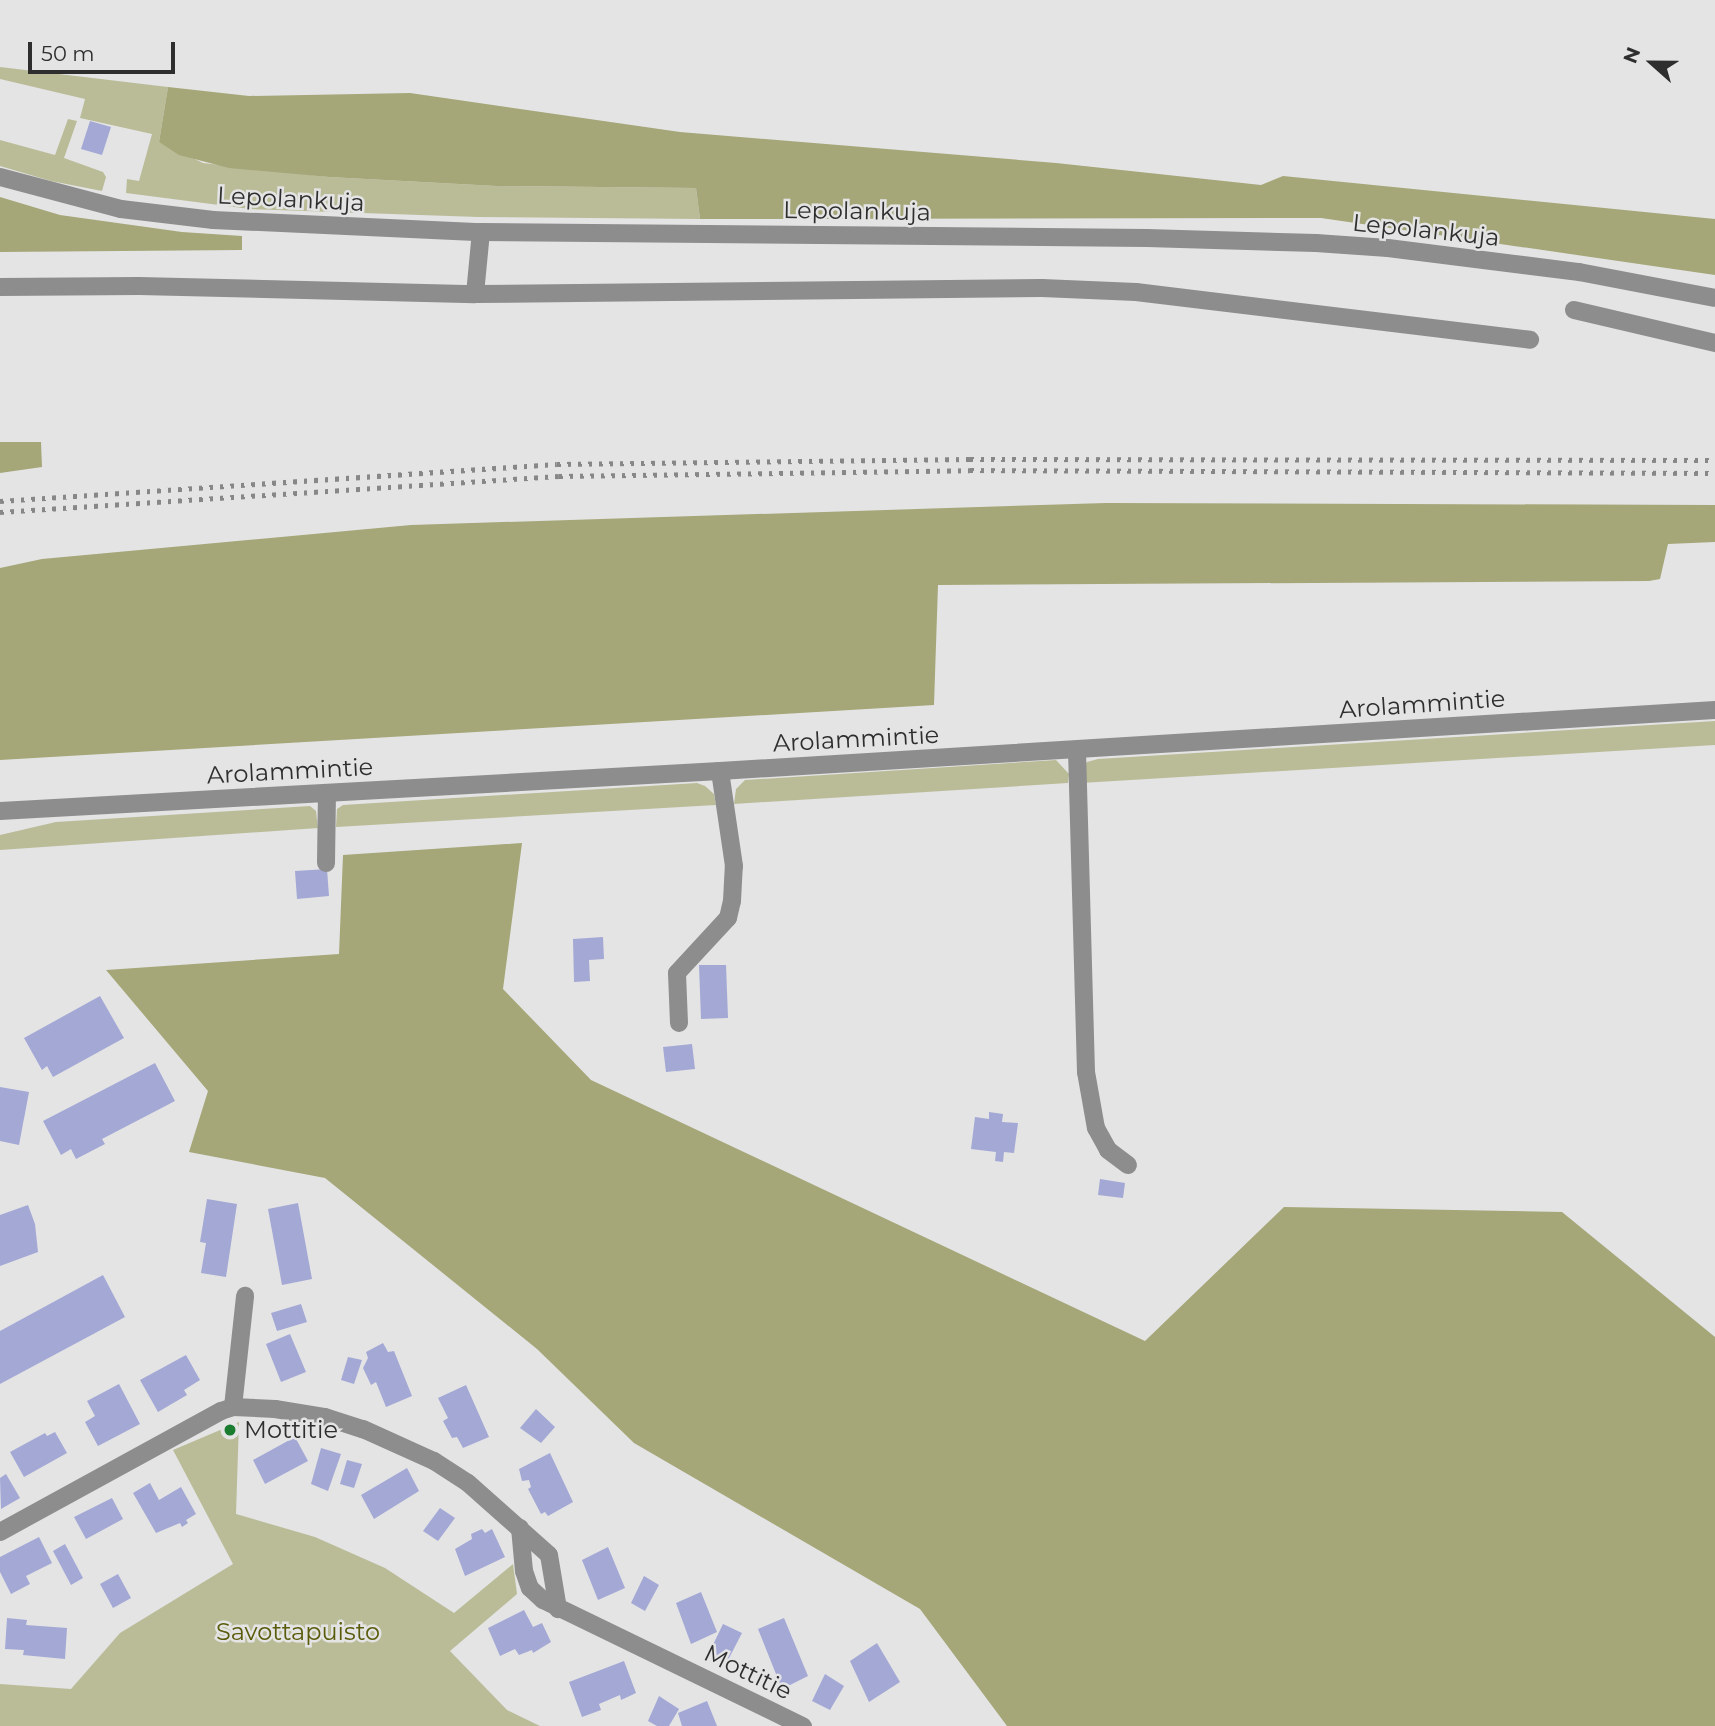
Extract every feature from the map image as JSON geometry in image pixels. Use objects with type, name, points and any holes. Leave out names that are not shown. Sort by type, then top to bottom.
[{"type":"street","name":"Lepolankuja","points":[[0,177],[121,209],[167,215],[481,232],[1147,238],[1388,248],[1580,272],[1715,298]]},
{"type":"street","points":[[475,294],[481,232]]},
{"type":"street","points":[[0,287],[139,286],[475,294],[1042,288],[1123,291],[1530,340]]},
{"type":"street","points":[[1574,310],[1715,343]]},
{"type":"street","name":"Arolammintie","points":[[0,811],[1077,750],[1715,710]]},
{"type":"street","points":[[1077,750],[1086,1072],[1096,1128],[1108,1150],[1128,1165]]},
{"type":"street","points":[[679,1023],[677,973],[728,918],[732,901],[734,866],[720,771]]},
{"type":"street","points":[[326,863],[327,793]]},
{"type":"street","points":[[233,1407],[245,1296]]},
{"type":"street","points":[[0,1532],[205,1419],[233,1407],[325,1417],[399,1442],[468,1483],[549,1555],[558,1609]]},
{"type":"street","name":"Mottitie","points":[[520,1528],[524,1571],[530,1588],[558,1609],[803,1726]]},
{"type":"green space","points":[[0,67],[168,87],[159,142],[203,163],[329,177],[496,186],[696,188],[700,219],[478,217],[250,209],[126,193],[127,179],[139,181],[152,134],[80,118],[85,99],[0,79]]},
{"type":"green space","points":[[168,87],[249,96],[410,93],[680,132],[1056,163],[1261,185],[1283,176],[1715,219],[1715,275],[1321,218],[700,219],[696,188],[496,186],[329,177],[229,168],[179,155],[159,142]]},
{"type":"green space","points":[[68,119],[77,121],[64,158],[103,172],[106,177],[102,191],[51,181],[0,166],[0,140],[55,155]]},
{"type":"green space","points":[[0,197],[60,215],[182,232],[242,236],[242,250],[0,252]]},
{"type":"green space","points":[[0,442],[41,442],[42,467],[0,473]]},
{"type":"green space","points":[[1106,503],[1715,505],[1715,542],[1668,544],[1660,579],[1649,581],[938,585],[934,705],[0,760],[0,568],[42,559],[411,525]]},
{"type":"green space","points":[[1715,721],[1715,745],[1081,783],[1082,771],[1087,762],[1098,759]]},
{"type":"green space","points":[[1056,760],[1069,774],[1068,783],[734,804],[736,789],[745,780]]},
{"type":"green space","points":[[697,783],[714,794],[716,805],[336,827],[337,809],[343,805]]},
{"type":"green space","points":[[310,806],[316,811],[318,828],[0,850],[0,835],[56,822]]},
{"type":"green space","points":[[522,843],[503,989],[591,1080],[1145,1341],[1284,1207],[1562,1212],[1715,1337],[1715,1726],[1007,1726],[920,1609],[634,1443],[537,1349],[325,1178],[189,1152],[208,1091],[106,970],[339,954],[343,855]]},
{"type":"green space","name":"Savottapuisto","points":[[239,1422],[236,1514],[315,1537],[385,1568],[454,1613],[513,1564],[517,1594],[450,1651],[507,1710],[540,1726],[0,1726],[0,1684],[71,1689],[120,1633],[233,1564],[173,1450]]},
{"type":"building","points":[[90,121],[111,127],[102,155],[81,149]]},
{"type":"building","points":[[327,869],[329,896],[297,899],[295,871]]},
{"type":"building","points":[[603,937],[604,959],[589,960],[590,981],[574,982],[573,939]]},
{"type":"building","points":[[699,965],[726,965],[728,1018],[701,1019]]},
{"type":"building","points":[[100,996],[124,1038],[53,1077],[47,1066],[42,1070],[24,1038]]},
{"type":"building","points":[[692,1044],[695,1069],[666,1072],[663,1047]]},
{"type":"building","points":[[155,1063],[175,1101],[102,1139],[105,1144],[76,1159],[71,1149],[61,1155],[43,1121]]},
{"type":"building","points":[[0,1087],[29,1092],[19,1145],[0,1141]]},
{"type":"building","points":[[989,1112],[1003,1114],[1002,1122],[1018,1123],[1014,1153],[1004,1152],[1003,1162],[995,1161],[996,1152],[971,1149],[975,1117],[989,1119]]},
{"type":"building","points":[[1100,1179],[1125,1183],[1123,1198],[1098,1195]]},
{"type":"building","points":[[207,1199],[237,1204],[226,1277],[201,1273],[206,1243],[200,1242]]},
{"type":"building","points":[[298,1203],[312,1279],[282,1285],[268,1209]]},
{"type":"building","points":[[28,1205],[35,1224],[38,1252],[0,1266],[0,1215]]},
{"type":"building","points":[[103,1275],[125,1317],[0,1384],[0,1331]]},
{"type":"building","points":[[301,1304],[307,1322],[277,1331],[271,1313]]},
{"type":"building","points":[[290,1334],[306,1372],[281,1382],[266,1344]]},
{"type":"building","points":[[383,1343],[388,1352],[394,1351],[412,1396],[386,1407],[376,1382],[371,1385],[363,1368],[368,1358],[366,1352]]},
{"type":"building","points":[[186,1355],[200,1380],[184,1390],[187,1395],[158,1412],[140,1380]]},
{"type":"building","points":[[348,1357],[362,1360],[354,1384],[341,1380]]},
{"type":"building","points":[[119,1384],[140,1424],[98,1446],[85,1422],[95,1416],[87,1401]]},
{"type":"building","points":[[466,1385],[489,1437],[463,1448],[457,1437],[452,1438],[443,1421],[448,1418],[438,1398]]},
{"type":"building","points":[[536,1409],[555,1427],[541,1443],[520,1428]]},
{"type":"building","points":[[55,1432],[67,1453],[24,1477],[10,1452],[45,1433],[47,1436]]},
{"type":"building","points":[[295,1437],[308,1461],[265,1484],[253,1460]]},
{"type":"building","points":[[321,1448],[341,1454],[328,1491],[311,1484]]},
{"type":"building","points":[[550,1453],[573,1502],[548,1516],[545,1512],[541,1514],[528,1489],[531,1487],[529,1480],[522,1481],[519,1469]]},
{"type":"building","points":[[347,1460],[362,1464],[354,1488],[340,1484]]},
{"type":"building","points":[[407,1468],[419,1491],[374,1519],[361,1495]]},
{"type":"building","points":[[6,1474],[20,1498],[1,1509],[0,1478]]},
{"type":"building","points":[[150,1483],[159,1500],[181,1487],[196,1514],[186,1520],[188,1523],[182,1527],[180,1523],[156,1533],[133,1493]]},
{"type":"building","points":[[112,1498],[123,1519],[86,1539],[74,1517]]},
{"type":"building","points":[[440,1508],[455,1518],[438,1541],[423,1531]]},
{"type":"building","points":[[482,1529],[485,1533],[492,1529],[505,1557],[465,1576],[455,1549],[472,1539],[471,1534]]},
{"type":"building","points":[[39,1537],[52,1563],[26,1576],[30,1584],[11,1594],[0,1572],[0,1557]]},
{"type":"building","points":[[65,1544],[83,1578],[71,1585],[53,1551]]},
{"type":"building","points":[[608,1547],[625,1588],[598,1600],[582,1560]]},
{"type":"building","points":[[118,1574],[131,1598],[113,1608],[100,1584]]},
{"type":"building","points":[[644,1576],[659,1585],[645,1611],[631,1603]]},
{"type":"building","points":[[701,1592],[717,1632],[691,1644],[676,1603]]},
{"type":"building","points":[[524,1610],[533,1627],[542,1623],[551,1642],[533,1653],[532,1650],[519,1655],[515,1649],[500,1656],[488,1628]]},
{"type":"building","points":[[7,1618],[27,1620],[26,1625],[67,1628],[65,1659],[23,1655],[24,1650],[5,1649]]},
{"type":"building","points":[[784,1618],[808,1676],[782,1689],[758,1629]]},
{"type":"building","points":[[723,1624],[742,1633],[727,1662],[709,1653]]},
{"type":"building","points":[[877,1643],[900,1682],[869,1702],[850,1661]]},
{"type":"building","points":[[624,1661],[636,1693],[621,1700],[620,1695],[599,1704],[601,1710],[582,1717],[569,1682]]},
{"type":"building","points":[[825,1674],[844,1686],[830,1710],[812,1701]]},
{"type":"building","points":[[659,1696],[679,1709],[669,1726],[657,1726],[648,1721]]},
{"type":"building","points":[[707,1701],[717,1726],[682,1726],[678,1713]]},
{"type":"railway","points":[[0,501],[557,464],[970,459],[1715,460]]},
{"type":"railway","points":[[0,512],[559,476],[970,470],[1715,473]]},
{"type":"place","name":"Mottitie","points":[[230,1430]]}]
